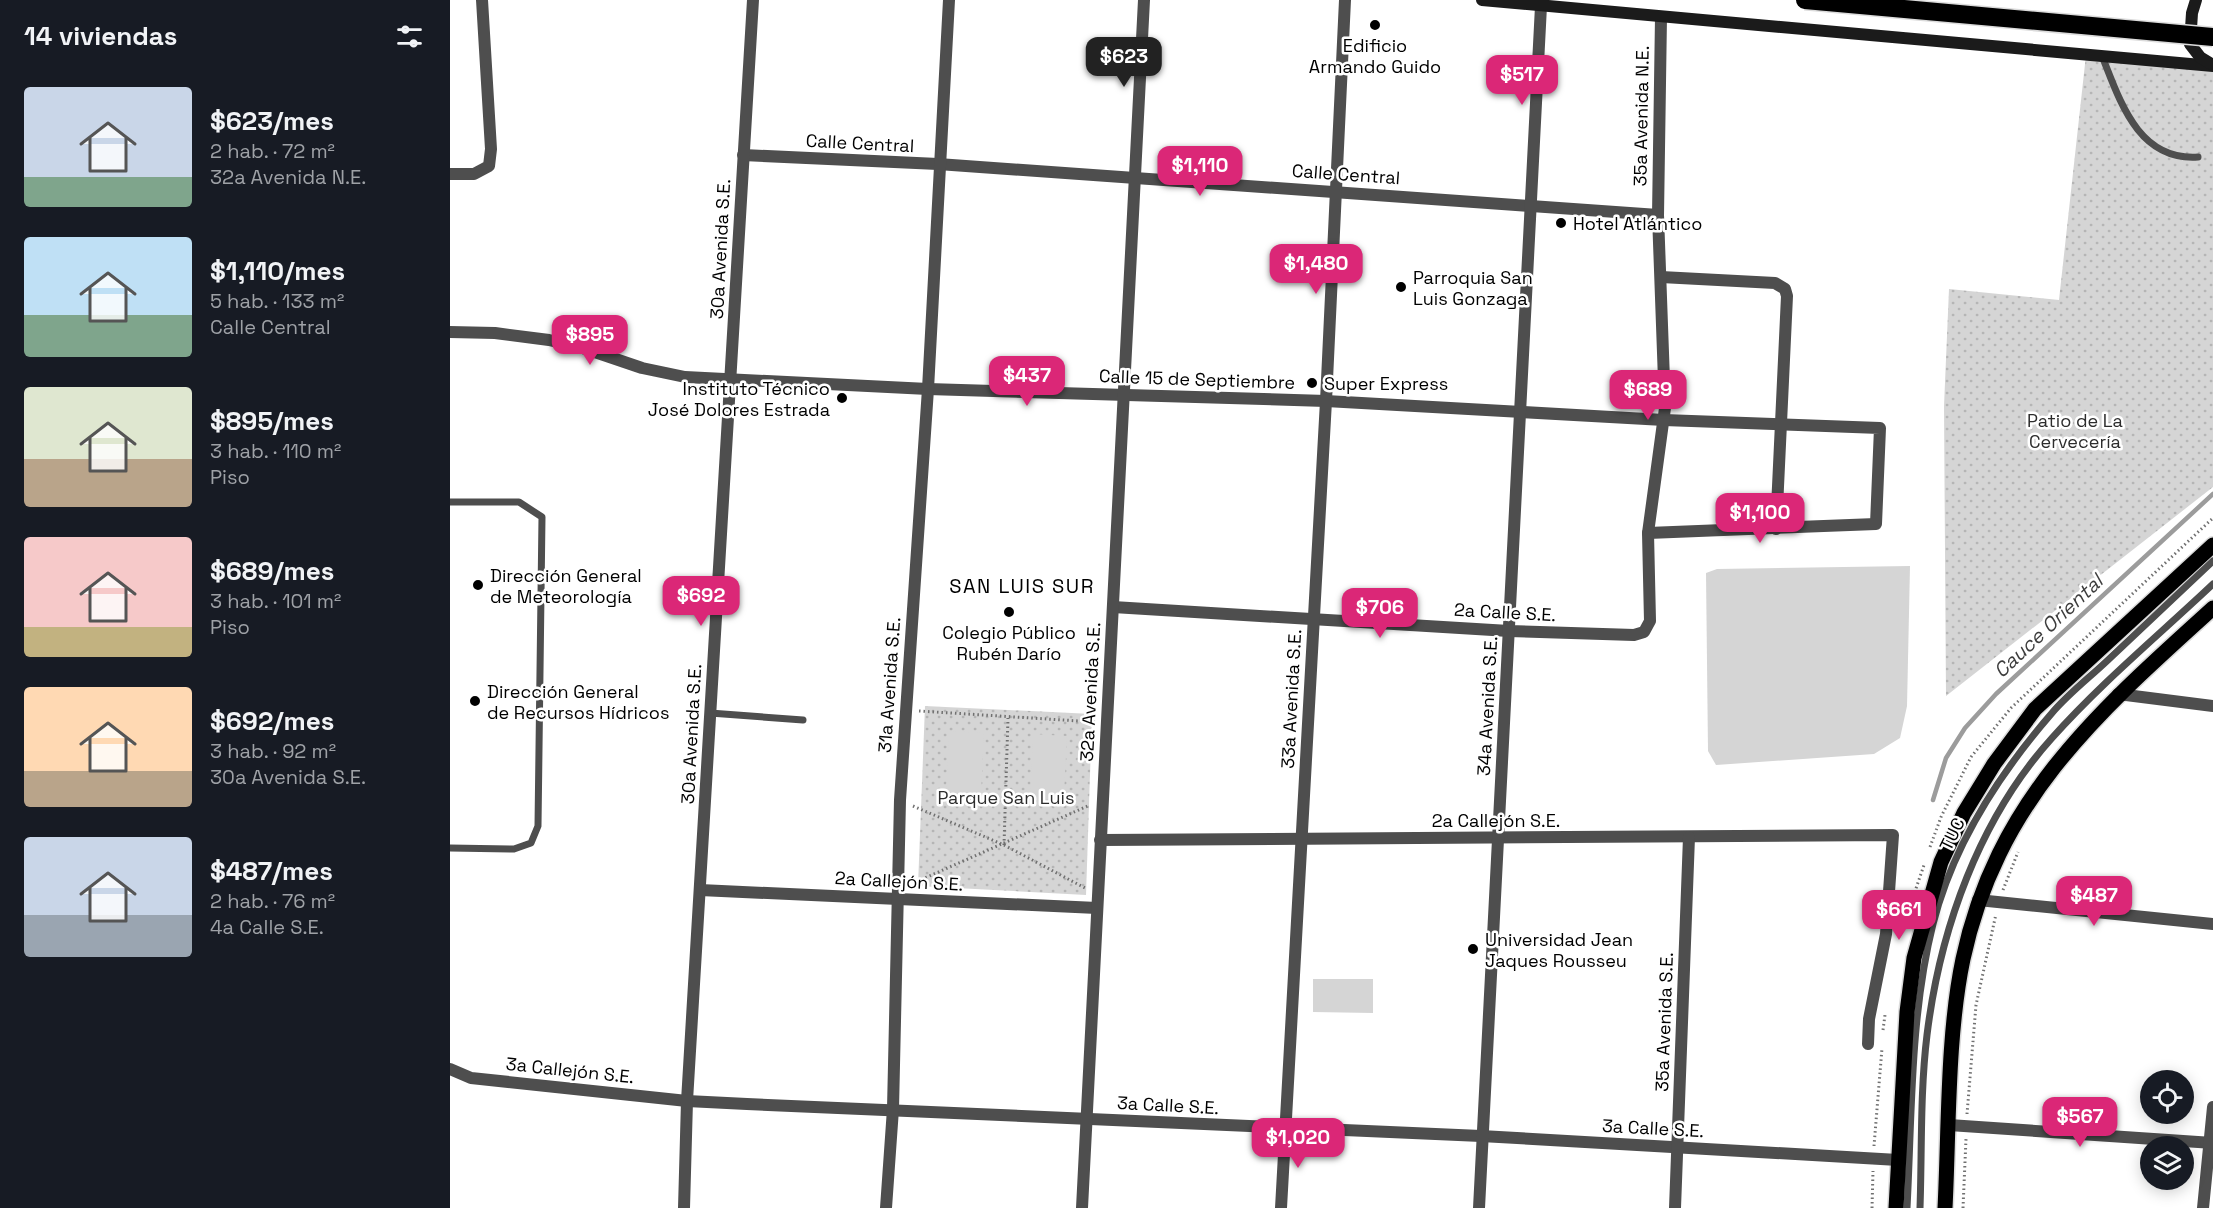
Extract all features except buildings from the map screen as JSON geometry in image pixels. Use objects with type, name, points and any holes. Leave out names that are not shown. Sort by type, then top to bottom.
[{"type":"highway","points":[[1804,0],[2213,37]]},
{"type":"main road","points":[[1896,1208],[1907,1011],[1914,958],[1941,862],[1964,813],[1994,764],[2035,709],[2213,545]]},
{"type":"main road","points":[[1945,1208],[1954,1029],[1963,960],[1978,900],[2008,835],[2047,773],[2078,735],[2118,694],[2213,608]]},
{"type":"street","points":[[450,174],[474,174],[489,166],[482,0]]},
{"type":"street","name":"30a Avenida S.E.","points":[[684,1208],[687,1101],[753,0]]},
{"type":"street","name":"31a Avenida S.E.","points":[[886,1208],[893,1109],[900,800],[928,388],[938,164],[949,0]]},
{"type":"street","name":"32a Avenida S.E.","points":[[1082,1208],[1133,178],[1144,0]]},
{"type":"street","name":"33a Avenida S.E.","points":[[1281,1208],[1326,401],[1345,0]]},
{"type":"street","points":[[1482,0],[2213,66]]},
{"type":"street","points":[[2163,62],[2179,56],[2190,44],[2192,13],[2196,0]]},
{"type":"street","name":"34a Avenida S.E.","points":[[1479,1208],[1541,6]]},
{"type":"street","name":"35a Avenida N.E.","points":[[1658,215],[1661,16]]},
{"type":"street","points":[[2190,44],[2200,57],[2213,66]]},
{"type":"street","name":"Calle Central","points":[[743,155],[938,164],[1658,215]]},
{"type":"street","points":[[1658,215],[1664,420],[1647,533],[1776,529],[1787,296],[1785,289],[1775,283],[1661,277]]},
{"type":"street","name":"Calle 15 de Septiembre","points":[[450,332],[495,333],[549,340],[586,349],[642,368],[685,377],[730,380],[1326,401],[1664,420],[1877,426],[1881,432],[1876,524],[1776,529]]},
{"type":"street","name":"2a Calle S.E.","points":[[1113,607],[1509,631],[1634,635],[1644,632],[1650,621],[1647,533]]},
{"type":"street","points":[[2118,694],[2213,706]]},
{"type":"street","name":"2a Callejón S.E.","points":[[1100,840],[1893,836],[1886,934],[1869,1018],[1868,1044]]},
{"type":"street","name":"35a Avenida S.E.","points":[[1675,1208],[1689,837]]},
{"type":"street","name":"2a Callejón S.E.","points":[[700,890],[1097,901]]},
{"type":"street","points":[[1978,900],[2213,924]]},
{"type":"street","name":"3a Callejón S.E.","points":[[450,1069],[471,1078],[687,1101]]},
{"type":"street","name":"3a Calle S.E.","points":[[687,1101],[1482,1137],[1898,1160]]},
{"type":"street","points":[[2203,1208],[2213,1107]]},
{"type":"street","points":[[1949,1125],[2211,1143]]},
{"type":"lane","points":[[2102,56],[2125,113],[2141,134],[2162,150],[2181,158],[2199,157]]},
{"type":"lane","points":[[450,502],[519,502],[542,517],[538,826],[531,843],[513,849],[450,848]]},
{"type":"lane","name":"TUC","points":[[1907,1208],[1918,1023],[1926,955],[1933,922],[1950,873],[1972,826],[2002,775],[2053,711],[2213,561]]},
{"type":"lane","name":"TUC","points":[[1920,1208],[1927,1037],[1934,989],[1955,908],[1991,826],[2008,798],[2051,739],[2213,584]]},
{"type":"lane","points":[[710,713],[803,720]]},
{"type":"path","points":[[905,710],[1106,723]]},
{"type":"path","points":[[1004,845],[1008,718]]},
{"type":"path","points":[[900,800],[1004,845],[1097,901]]},
{"type":"path","points":[[898,895],[1102,800]]},
{"type":"green space","name":"Patio de La Cervecería","points":[[2086,55],[2213,66],[2213,487],[1946,696],[1944,406],[1949,289],[2059,300]]},
{"type":"green space","points":[[1910,566],[1907,706],[1900,738],[1874,754],[1716,765],[1708,751],[1706,573],[1717,569]]},
{"type":"green space","name":"Parque San Luis","points":[[925,706],[1092,714],[1086,895],[918,886]]},
{"type":"green space","points":[[949,731],[984,733],[981,793],[946,792]]},
{"type":"green space","points":[[1033,734],[1067,736],[1064,796],[1030,794]]},
{"type":"green space","points":[[1313,979],[1373,979],[1373,1013],[1313,1012]]},
{"type":"waterway","name":"Cauce Oriental","points":[[1933,800],[1946,758],[1965,728],[1996,694],[2213,494]]},
{"type":"place","name":"Edificio Armando Guido","points":[[1375,25]]},
{"type":"place","name":"Hotel Atlántico","points":[[1561,223]]},
{"type":"place","name":"Parroquia San Luis Gonzaga","points":[[1401,287]]},
{"type":"place","name":"Super Express","points":[[1312,383]]},
{"type":"place","name":"Instituto Técnico José Dolores Estrada","points":[[842,398]]},
{"type":"place","name":"Dirección General de Meteorología","points":[[478,585]]},
{"type":"place","name":"Colegio Público Rubén Darío","points":[[1009,612]]},
{"type":"place","name":"Dirección General de Recursos Hídricos","points":[[475,701]]},
{"type":"place","name":"Universidad Jean Jaques Rousseu","points":[[1473,949]]},
{"type":"district","name":"SAN LUIS SUR","points":[[1022,586]]}]
